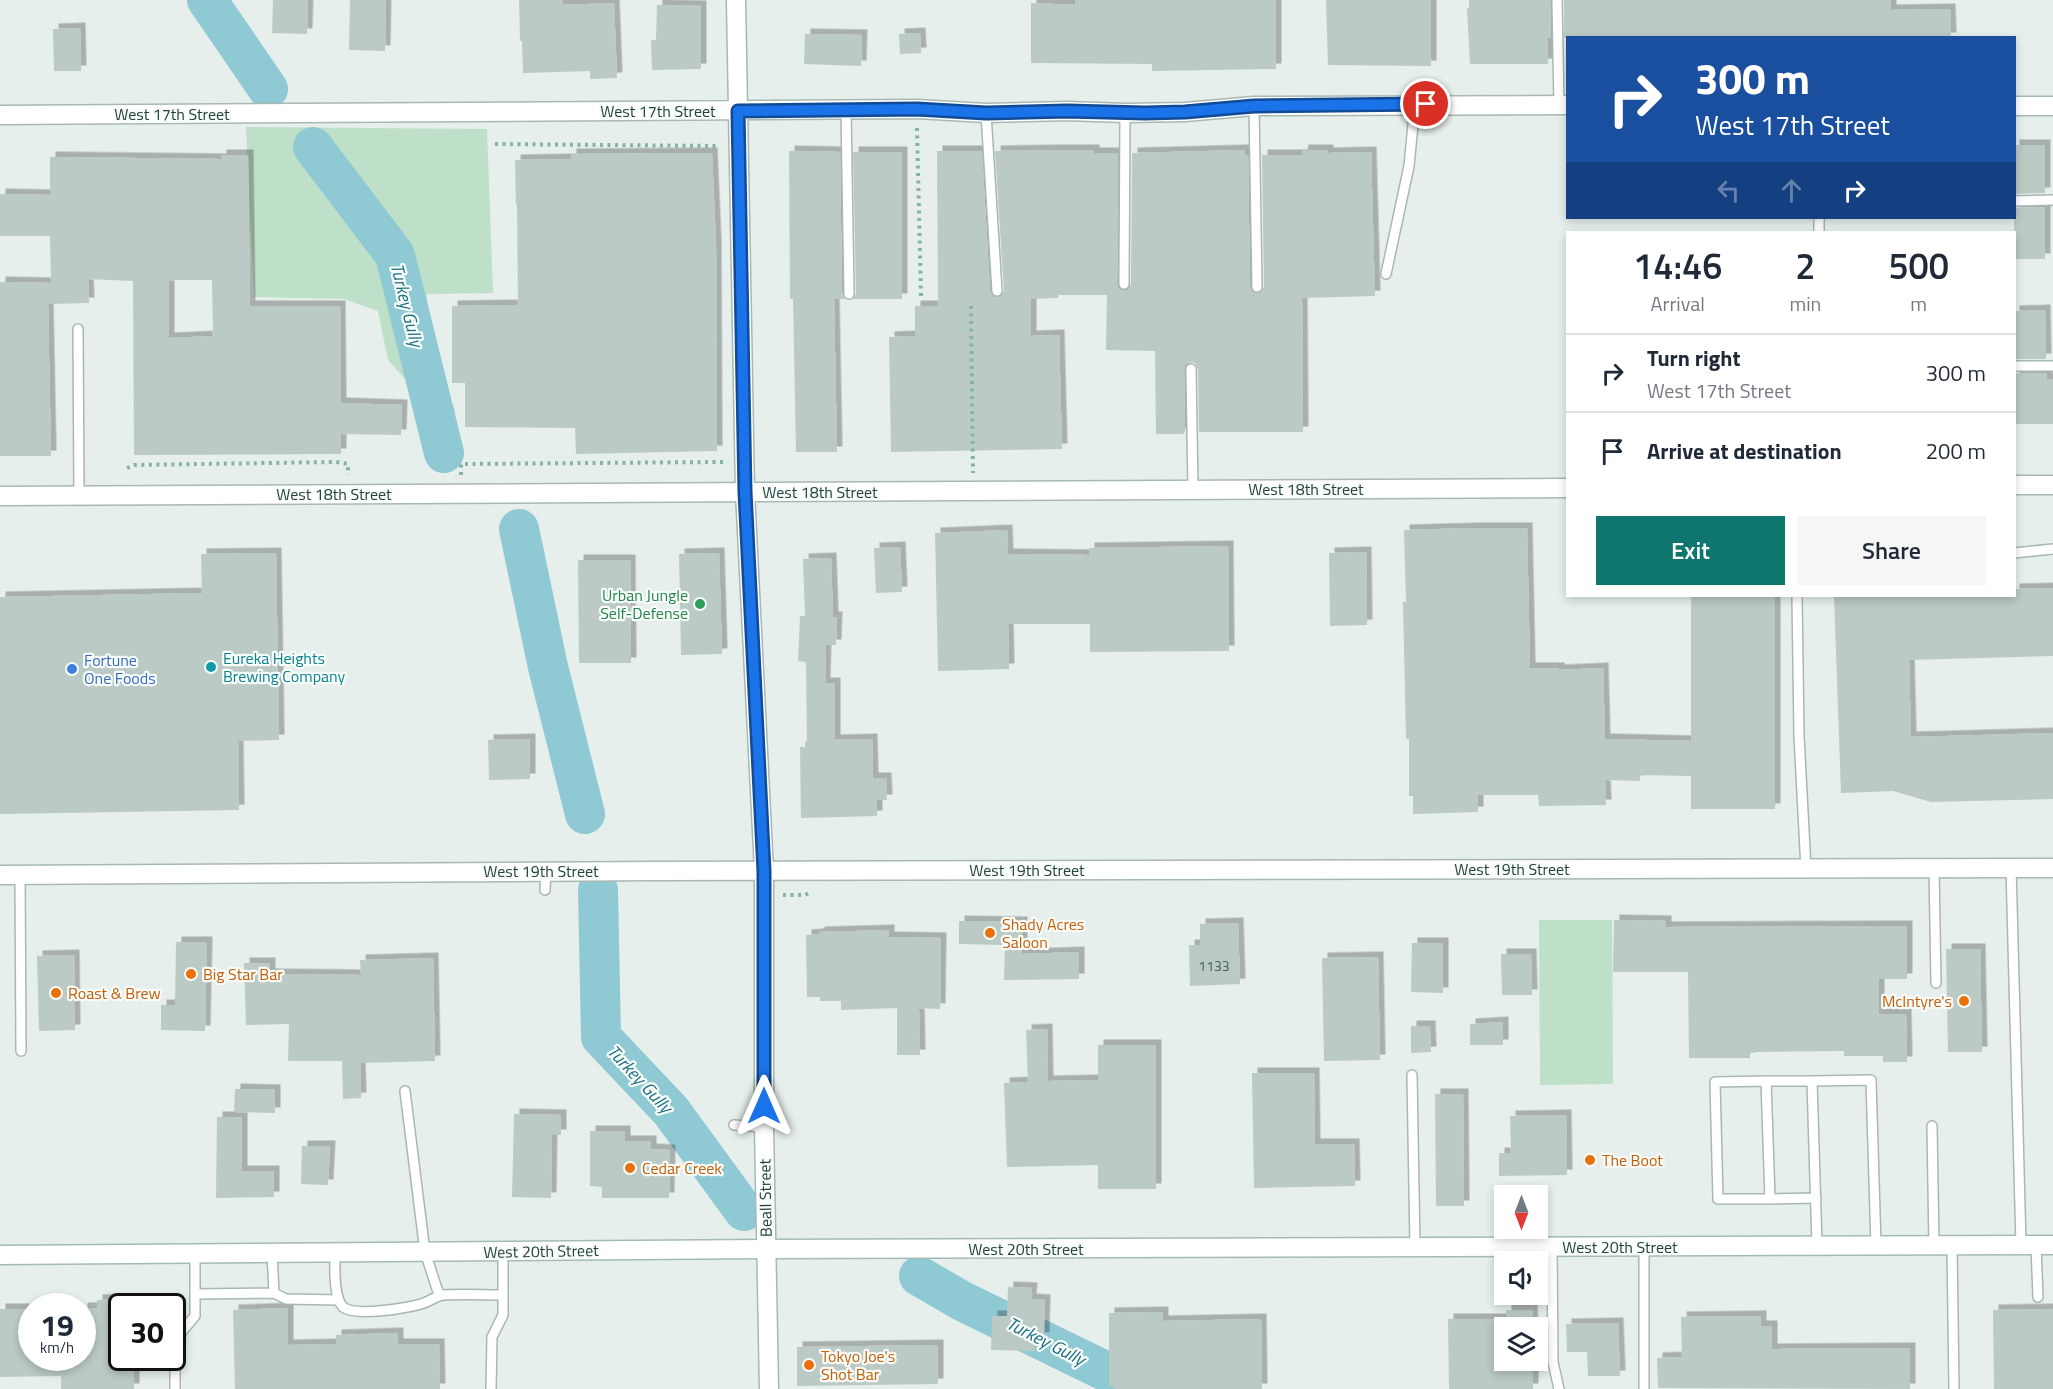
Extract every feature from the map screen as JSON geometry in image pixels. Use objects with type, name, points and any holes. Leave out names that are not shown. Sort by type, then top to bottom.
[{"type":"street","name":"Beall Street","points":[[736,0],[745,492],[764,871],[764,1127],[769,1389]]},
{"type":"street","name":"West 17th Street","points":[[0,115],[917,109],[986,113],[1067,111],[1125,113],[1185,112],[1254,106],[1563,105]]},
{"type":"street","points":[[2016,106],[2053,106]]},
{"type":"street","points":[[2016,485],[2053,485]]},
{"type":"street","name":"West 18th Street","points":[[0,496],[1566,488]]},
{"type":"street","name":"West 19th Street","points":[[0,874],[2053,868]]},
{"type":"street","name":"West 20th Street","points":[[0,1255],[766,1249],[2037,1245]]},
{"type":"lane","points":[[1557,0],[1563,105]]},
{"type":"lane","points":[[1386,274],[1409,166],[1415,104]]},
{"type":"lane","points":[[1254,106],[1257,287]]},
{"type":"lane","points":[[846,110],[849,294]]},
{"type":"lane","points":[[986,113],[997,291]]},
{"type":"lane","points":[[1124,284],[1125,113]]},
{"type":"lane","points":[[2016,201],[2053,200]]},
{"type":"lane","points":[[78,329],[80,495]]},
{"type":"lane","points":[[2016,366],[2053,366]]},
{"type":"lane","points":[[1191,369],[1193,490]]},
{"type":"lane","points":[[2016,553],[2053,549]]},
{"type":"lane","points":[[1797,597],[1799,736],[1806,869]]},
{"type":"lane","points":[[2011,867],[2037,1245],[2038,1296]]},
{"type":"lane","points":[[1934,868],[1936,983]]},
{"type":"lane","points":[[545,890],[546,871]]},
{"type":"lane","points":[[20,874],[21,1051]]},
{"type":"lane","points":[[1412,1075],[1415,1247]]},
{"type":"lane","points":[[1816,1198],[1718,1200],[1715,1082],[1871,1080],[1876,1246]]},
{"type":"lane","points":[[1766,1081],[1770,1200]]},
{"type":"lane","points":[[1812,1081],[1817,1246]]},
{"type":"lane","points":[[405,1090],[425,1252],[440,1295]]},
{"type":"lane","points":[[734,1125],[764,1127]]},
{"type":"lane","points":[[1932,1126],[1954,1389]]},
{"type":"lane","points":[[1644,1246],[1644,1389]]},
{"type":"lane","points":[[1552,1247],[1553,1362],[1558,1389]]},
{"type":"lane","points":[[491,1389],[492,1337],[503,1315],[503,1251]]},
{"type":"lane","points":[[335,1252],[335,1282],[339,1299],[343,1307],[352,1311],[392,1310],[422,1304],[440,1295],[503,1295]]},
{"type":"lane","points":[[272,1253],[274,1293]]},
{"type":"lane","points":[[176,1389],[175,1347],[183,1330],[195,1316],[195,1254]]},
{"type":"lane","points":[[195,1294],[274,1293],[286,1299],[339,1299]]},
{"type":"path","points":[[917,109],[921,296]]},
{"type":"path","points":[[495,144],[719,146]]},
{"type":"path","points":[[971,306],[974,491]]},
{"type":"path","points":[[461,494],[461,464],[724,462]]},
{"type":"path","points":[[127,468],[135,465],[182,464],[348,464],[348,494]]},
{"type":"green space","points":[[246,127],[487,129],[493,293],[427,294],[426,354],[455,409],[454,459],[426,459],[419,395],[388,360],[378,311],[344,299],[254,297]]},
{"type":"green space","points":[[1539,920],[1612,920],[1613,1084],[1540,1085]]},
{"type":"building","points":[[273,0],[308,0],[307,34],[272,33]]},
{"type":"building","points":[[350,0],[386,0],[385,51],[349,50]]},
{"type":"building","points":[[519,0],[563,0],[563,5],[614,3],[617,78],[590,79],[590,71],[523,73]]},
{"type":"building","points":[[1075,0],[1276,0],[1276,69],[1152,71],[1152,64],[1031,63],[1031,3],[1075,5]]},
{"type":"building","points":[[1326,0],[1431,0],[1431,66],[1328,65]]},
{"type":"building","points":[[1469,0],[1550,0],[1551,38],[1547,38],[1548,64],[1470,64],[1467,8],[1469,8]]},
{"type":"building","points":[[1564,0],[1891,0],[1891,10],[1950,9],[1951,36],[1566,36],[1564,38]]},
{"type":"building","points":[[657,5],[701,6],[701,69],[652,70],[651,40],[656,40]]},
{"type":"building","points":[[80,28],[81,71],[54,71],[53,29]]},
{"type":"building","points":[[920,33],[921,53],[900,54],[899,34]]},
{"type":"building","points":[[805,34],[862,35],[861,66],[804,64]]},
{"type":"building","points":[[2016,145],[2045,145],[2045,193],[2016,194]]},
{"type":"building","points":[[1094,150],[1094,153],[1118,153],[1117,284],[1118,288],[1123,291],[1128,290],[1131,284],[1132,153],[1245,150],[1245,155],[1248,155],[1250,287],[1257,294],[1264,287],[1262,155],[1302,155],[1303,150],[1328,150],[1328,153],[1371,152],[1375,296],[1302,298],[1303,432],[1199,432],[1198,369],[1195,363],[1190,362],[1185,365],[1184,369],[1185,432],[1183,434],[1156,434],[1155,351],[1106,350],[1107,295],[1058,295],[1058,298],[1031,299],[1031,336],[1059,335],[1062,449],[891,452],[889,337],[915,336],[915,306],[938,306],[937,151],[982,151],[990,291],[997,298],[1004,291],[995,151]]},
{"type":"building","points":[[789,151],[840,152],[842,294],[845,299],[834,299],[837,452],[796,452],[793,299],[790,299]]},
{"type":"building","points":[[853,152],[902,152],[902,299],[853,299],[856,294]]},
{"type":"building","points":[[712,153],[716,244],[717,451],[576,454],[575,428],[465,427],[465,383],[452,383],[452,306],[518,305],[515,160],[571,159],[571,154]]},
{"type":"building","points":[[221,155],[248,155],[250,306],[340,306],[341,403],[402,405],[401,435],[341,434],[341,454],[134,455],[133,281],[88,279],[89,303],[48,304],[51,456],[0,456],[0,282],[51,283],[50,236],[0,236],[0,194],[50,195],[50,157],[221,159]],"holes":[[[212,280],[213,336],[169,338],[169,281]]]},
{"type":"building","points":[[2045,207],[2045,259],[2016,259],[2014,219],[2016,219],[2016,208]]},
{"type":"building","points":[[2045,310],[2046,359],[2016,359],[2016,311]]},
{"type":"building","points":[[2016,373],[2047,373],[2047,379],[2053,379],[2053,424],[2016,424]]},
{"type":"building","points":[[1527,528],[1530,668],[1559,668],[1559,670],[1603,668],[1605,739],[1691,741],[1691,597],[1775,597],[1775,809],[1691,809],[1691,776],[1640,775],[1640,781],[1605,780],[1606,805],[1539,806],[1538,795],[1478,795],[1478,812],[1413,814],[1413,796],[1409,796],[1409,739],[1406,739],[1404,530]]},
{"type":"building","points":[[1007,530],[1008,554],[1089,555],[1089,548],[1228,546],[1229,651],[1090,652],[1090,624],[1008,624],[1009,669],[938,671],[935,533]]},
{"type":"building","points":[[900,547],[902,592],[876,593],[874,548]]},
{"type":"building","points":[[1366,552],[1367,625],[1330,626],[1329,553]]},
{"type":"building","name":"Fortune One Foods","points":[[276,553],[279,740],[238,741],[239,810],[0,814],[0,597],[202,593],[201,554]]},
{"type":"building","name":"Urban Jungle Self-Defense","points":[[719,553],[722,654],[681,655],[679,554]]},
{"type":"building","points":[[831,558],[833,617],[837,617],[836,645],[826,645],[825,683],[835,683],[835,740],[872,739],[873,778],[886,778],[887,800],[877,800],[877,816],[801,818],[800,747],[807,747],[806,662],[798,661],[800,616],[805,616],[803,559]]},
{"type":"building","points":[[578,560],[630,560],[631,663],[579,663]]},
{"type":"building","points":[[2053,588],[2053,656],[1909,660],[1911,737],[2053,733],[2053,799],[1931,802],[1893,791],[1841,793],[1834,597],[2016,597],[2016,589]]},
{"type":"building","points":[[530,739],[530,779],[489,780],[488,740]]},
{"type":"building","points":[[1614,920],[1666,921],[1666,927],[1907,926],[1907,979],[1879,979],[1879,1014],[1906,1014],[1907,1062],[1883,1062],[1883,1056],[1844,1056],[1844,1051],[1750,1052],[1750,1058],[1689,1058],[1688,972],[1613,972]]},
{"type":"building","points":[[959,921],[1022,922],[1022,954],[1079,952],[1079,979],[1004,980],[1005,945],[959,944]]},
{"type":"building","points":[[1238,923],[1240,984],[1190,986],[1189,945],[1200,945],[1200,924]]},
{"type":"building","points":[[889,930],[889,937],[941,938],[940,1009],[919,1008],[920,1055],[897,1055],[897,1008],[841,1010],[841,1001],[820,1001],[820,997],[807,997],[806,935],[819,934],[819,932]]},
{"type":"building","name":"Big Star Bar","points":[[176,942],[207,942],[205,1031],[161,1030],[161,1005],[175,1005]]},
{"type":"building","points":[[1412,943],[1443,943],[1443,993],[1411,992]]},
{"type":"building","name":"McIntyre's","points":[[1946,949],[1980,949],[1982,1052],[1948,1052]]},
{"type":"building","points":[[1501,954],[1531,954],[1532,995],[1502,995]]},
{"type":"building","name":"Roast & Brew","points":[[74,955],[75,1030],[39,1031],[37,956]]},
{"type":"building","points":[[1378,957],[1380,1060],[1324,1061],[1322,958]]},
{"type":"building","points":[[433,958],[435,1061],[360,1063],[361,1098],[343,1099],[342,1061],[288,1061],[289,1024],[246,1025],[244,963],[270,963],[270,974],[361,975],[360,960]]},
{"type":"building","points":[[1503,1022],[1503,1045],[1470,1045],[1470,1024]]},
{"type":"building","points":[[1411,1026],[1430,1026],[1431,1052],[1411,1053]]},
{"type":"building","points":[[1047,1029],[1048,1081],[1098,1080],[1098,1045],[1156,1045],[1156,1189],[1098,1189],[1098,1165],[1007,1167],[1004,1083],[1028,1082],[1026,1030]]},
{"type":"building","points":[[1252,1073],[1314,1073],[1315,1144],[1354,1144],[1355,1186],[1254,1188]]},
{"type":"building","points":[[235,1089],[275,1090],[275,1113],[234,1112]]},
{"type":"building","points":[[1435,1094],[1463,1094],[1464,1206],[1436,1206]]},
{"type":"building","points":[[514,1114],[561,1115],[561,1135],[552,1135],[551,1198],[512,1197]]},
{"type":"building","points":[[1566,1115],[1567,1175],[1499,1176],[1499,1153],[1511,1153],[1510,1116]]},
{"type":"building","points":[[217,1117],[242,1117],[242,1171],[274,1171],[274,1197],[216,1198]]},
{"type":"building","name":"Cedar Creek","points":[[590,1131],[625,1131],[625,1141],[651,1141],[651,1149],[670,1150],[669,1198],[602,1198],[602,1187],[590,1186]]},
{"type":"building","points":[[302,1146],[330,1146],[328,1185],[301,1184]]},
{"type":"building","points":[[1008,1287],[1032,1288],[1031,1299],[1045,1300],[1044,1338],[1035,1338],[1035,1351],[991,1350],[992,1316],[1007,1316]]},
{"type":"building","points":[[97,1300],[108,1300],[108,1371],[134,1371],[134,1389],[61,1389],[61,1376],[0,1377],[0,1309],[18,1309],[18,1371],[96,1371]]},
{"type":"building","points":[[288,1308],[288,1345],[336,1344],[336,1335],[398,1333],[398,1344],[439,1344],[440,1389],[235,1389],[233,1310]]},
{"type":"building","points":[[2053,1309],[2053,1389],[1994,1389],[1993,1310]]},
{"type":"building","points":[[1506,1310],[1532,1310],[1532,1317],[1506,1317]]},
{"type":"building","points":[[1163,1312],[1163,1321],[1261,1319],[1262,1389],[1116,1389],[1109,1385],[1109,1313]]},
{"type":"building","points":[[1761,1316],[1761,1326],[1772,1326],[1772,1349],[1910,1348],[1910,1389],[1658,1388],[1657,1358],[1682,1357],[1681,1317]]},
{"type":"building","points":[[1448,1319],[1494,1319],[1494,1371],[1533,1371],[1533,1389],[1449,1389]]},
{"type":"building","points":[[1618,1323],[1620,1376],[1588,1376],[1587,1352],[1567,1352],[1566,1324]]},
{"type":"building","points":[[938,1345],[938,1384],[797,1386],[797,1347]]},
{"type":"waterway","name":"Turkey Gully","points":[[207,0],[268,89]]},
{"type":"waterway","name":"Turkey Gully","points":[[313,147],[395,255],[444,453]]},
{"type":"waterway","name":"Turkey Gully","points":[[519,529],[548,667],[585,814]]},
{"type":"waterway","name":"Turkey Gully","points":[[598,890],[601,1037],[671,1111],[744,1211]]},
{"type":"waterway","name":"Turkey Gully","points":[[919,1276],[962,1301],[1142,1389]]},
{"type":"place","name":"Urban Jungle Self-Defense","points":[[700,604]]},
{"type":"place","name":"Eureka Heights Brewing Company","points":[[211,667]]},
{"type":"place","name":"Fortune One Foods","points":[[72,669]]},
{"type":"place","name":"Shady Acres Saloon","points":[[990,933]]},
{"type":"place","name":"Big Star Bar","points":[[191,974]]},
{"type":"place","name":"Roast & Brew","points":[[56,993]]},
{"type":"place","name":"McIntyre's","points":[[1964,1001]]},
{"type":"place","name":"The Boot","points":[[1590,1160]]},
{"type":"place","name":"Cedar Creek","points":[[630,1168]]},
{"type":"place","name":"Tokyo Joe's Shot Bar","points":[[809,1365]]},
{"type":"route","points":[[764,1106],[764,871],[745,492],[738,111],[917,109],[986,113],[1067,111],[1145,113],[1254,106],[1426,104]]}]
